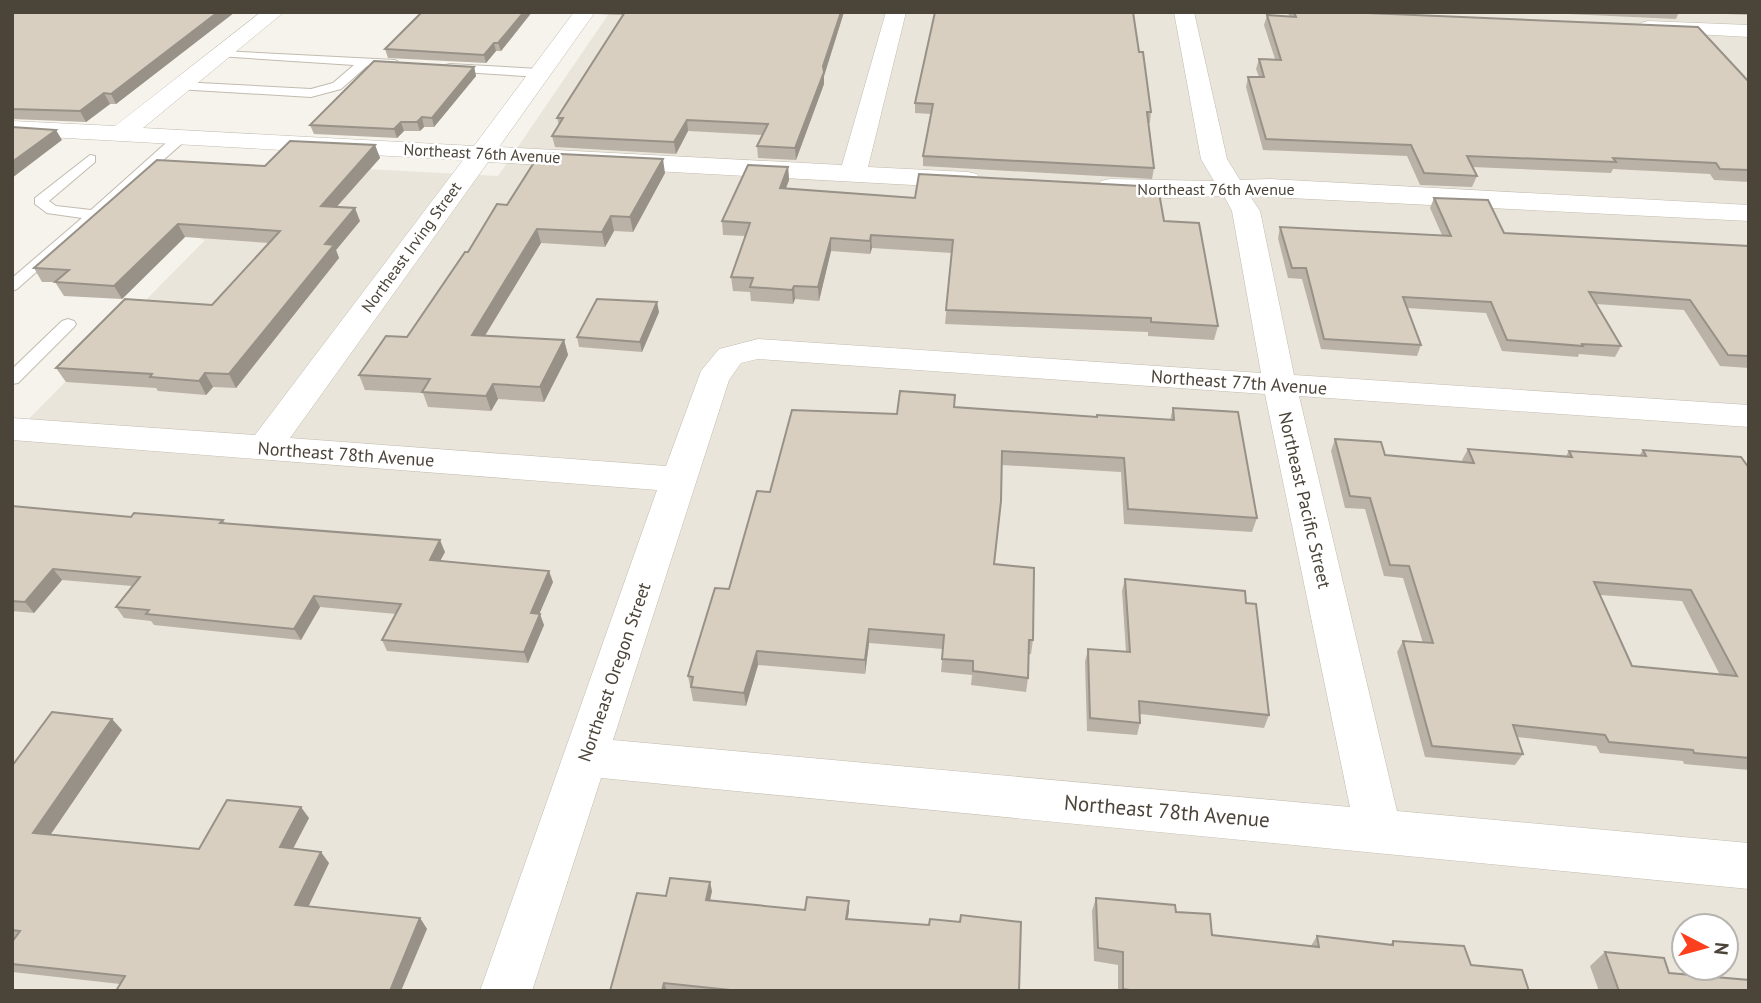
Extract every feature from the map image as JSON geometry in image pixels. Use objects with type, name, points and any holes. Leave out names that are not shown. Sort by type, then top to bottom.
[{"type":"street","points":[[120,134],[274,12]]},
{"type":"street","name":"Northeast Irving Street","points":[[264,448],[584,12]]},
{"type":"street","points":[[853,174],[896,12]]},
{"type":"street","name":"Northeast Pacific Street","points":[[1184,12],[1214,159],[1234,187],[1246,211],[1280,385],[1378,830]]},
{"type":"street","points":[[1722,12],[1746,33]]},
{"type":"street","points":[[1629,26],[1746,33]]},
{"type":"street","name":"Northeast 76th Avenue","points":[[12,128],[990,181]]},
{"type":"street","name":"Northeast 76th Avenue","points":[[1086,186],[1168,190],[1234,187],[1749,213]]},
{"type":"street","name":"Northeast 77th Avenue","points":[[730,356],[758,349],[1749,416]]},
{"type":"street","name":"Northeast Oregon Street","points":[[506,991],[713,379],[730,356]]},
{"type":"street","name":"Northeast 78th Avenue","points":[[12,429],[679,479]]},
{"type":"street","name":"Northeast 78th Avenue","points":[[586,757],[1749,866]]},
{"type":"lane","points":[[222,54],[414,65]]},
{"type":"lane","points":[[181,86],[311,93],[337,86],[363,62]]},
{"type":"lane","points":[[440,67],[540,73]]},
{"type":"lane","points":[[12,286],[181,137]]},
{"type":"lane","points":[[90,159],[40,201],[52,210],[93,215]]},
{"type":"lane","points":[[12,379],[68,324]]},
{"type":"shaded area","points":[[610,12],[1749,12],[1749,991],[12,991],[12,436],[205,240],[200,239],[275,164],[498,176]]},
{"type":"building","points":[[12,12],[218,12],[111,94],[104,93],[80,111],[12,109]]},
{"type":"building","points":[[422,12],[524,12],[484,55],[385,49]]},
{"type":"building","points":[[625,12],[841,12],[823,66],[824,72],[795,148],[757,146],[768,124],[687,120],[674,142],[552,136],[563,118],[557,118]]},
{"type":"building","points":[[935,12],[1133,12],[1139,52],[1143,52],[1151,112],[1147,112],[1154,168],[923,156],[933,104],[915,103]]},
{"type":"building","points":[[1294,12],[1698,27],[1749,82],[1749,170],[1720,169],[1716,163],[1613,158],[1616,162],[1467,156],[1477,176],[1424,173],[1411,145],[1266,139],[1248,77],[1264,77],[1259,59],[1281,60],[1267,15],[1296,17]]},
{"type":"building","points":[[374,61],[474,67],[432,118],[422,117],[417,122],[401,122],[394,129],[310,125]]},
{"type":"building","points":[[12,127],[56,130],[12,162]]},
{"type":"building","points":[[290,141],[375,145],[321,206],[355,208],[325,244],[334,245],[229,374],[205,373],[199,381],[150,377],[152,374],[56,368],[125,299],[212,305],[280,231],[178,224],[114,286],[55,282],[69,270],[34,268],[157,160],[265,166]]},
{"type":"building","points":[[540,153],[663,159],[630,217],[611,216],[602,232],[537,229],[472,335],[564,340],[540,387],[493,384],[486,396],[422,392],[430,379],[359,375],[386,336],[407,337],[465,252],[468,252],[497,204],[507,205]]},
{"type":"building","points":[[748,165],[788,167],[780,188],[915,198],[919,174],[1158,187],[1164,221],[1199,223],[1218,326],[1151,322],[1151,318],[946,310],[953,240],[871,235],[870,241],[831,238],[818,287],[794,286],[792,290],[750,287],[753,278],[731,277],[750,223],[722,221]]},
{"type":"building","points":[[1434,198],[1488,200],[1504,233],[1749,246],[1749,356],[1728,355],[1690,300],[1589,292],[1621,346],[1507,340],[1491,302],[1403,297],[1421,345],[1324,339],[1306,268],[1292,268],[1280,227],[1451,236]]},
{"type":"building","points":[[597,299],[657,302],[640,342],[577,337]]},
{"type":"building","points":[[900,391],[955,395],[954,407],[1097,417],[1174,420],[1173,408],[1238,412],[1257,518],[1128,509],[1124,458],[1002,451],[1001,501],[994,564],[1034,568],[1033,640],[1029,640],[1028,678],[973,671],[973,661],[942,659],[944,635],[869,629],[865,660],[757,651],[744,693],[691,687],[693,677],[688,676],[715,588],[729,589],[757,491],[770,492],[792,410],[897,414]]},
{"type":"building","points":[[1335,439],[1381,442],[1385,455],[1474,463],[1468,449],[1572,457],[1569,451],[1646,456],[1643,450],[1741,457],[1749,468],[1749,758],[1609,742],[1605,735],[1513,725],[1523,754],[1432,746],[1403,641],[1433,643],[1409,566],[1390,565],[1370,498],[1350,496]],"holes":[[[1594,582],[1691,590],[1737,676],[1632,666]]]},
{"type":"building","points":[[12,506],[131,517],[134,513],[223,520],[220,523],[440,540],[430,560],[549,571],[531,613],[540,614],[524,652],[382,640],[401,604],[314,596],[294,629],[146,614],[149,610],[116,607],[140,577],[53,569],[25,602],[12,601]]},
{"type":"building","points":[[1125,579],[1245,591],[1246,603],[1256,604],[1269,715],[1139,701],[1140,723],[1090,718],[1088,649],[1130,652]]},
{"type":"building","points":[[52,712],[112,719],[33,833],[199,849],[227,800],[301,807],[280,847],[321,852],[295,905],[420,918],[390,991],[116,991],[125,976],[12,964],[12,942],[20,931],[12,930],[12,766]]},
{"type":"building","points":[[670,878],[710,882],[706,900],[805,910],[807,897],[849,901],[846,919],[929,925],[930,919],[960,922],[961,915],[1021,922],[1019,991],[740,991],[664,983],[662,991],[610,991],[637,893],[666,896]]},
{"type":"building","points":[[1096,898],[1175,905],[1176,912],[1210,914],[1212,935],[1319,947],[1317,936],[1393,945],[1393,941],[1464,946],[1471,965],[1522,970],[1529,991],[1123,989],[1123,952],[1098,948]]},
{"type":"building","points":[[1605,952],[1664,958],[1670,973],[1670,982],[1749,980],[1749,991],[1619,991]]}]
